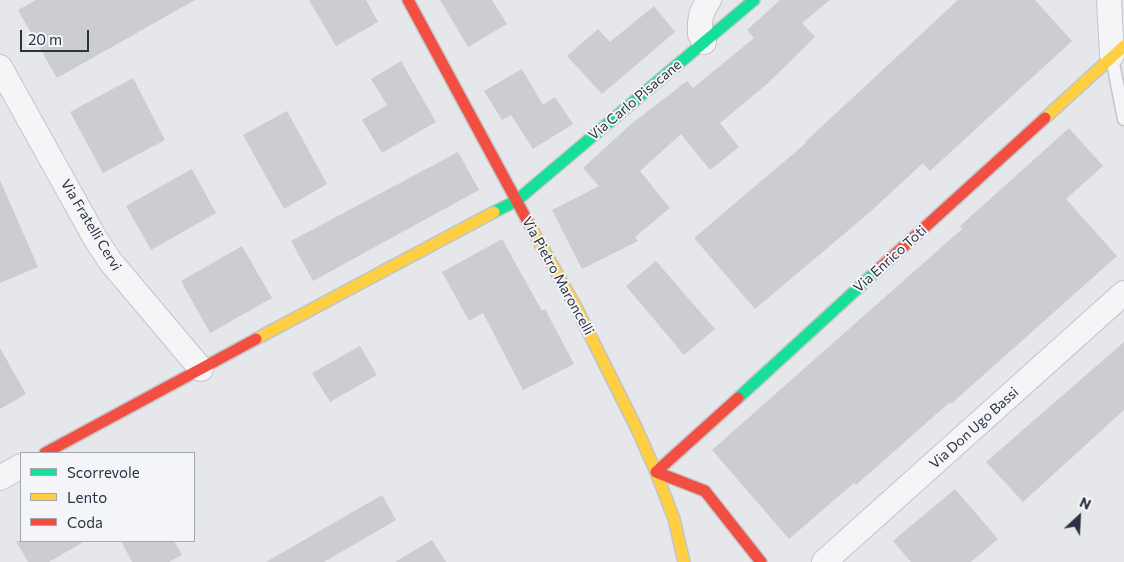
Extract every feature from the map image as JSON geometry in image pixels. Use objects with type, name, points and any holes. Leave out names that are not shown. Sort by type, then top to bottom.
[{"type":"street","name":"Via Pietro Maroncelli","points":[[408,0],[516,201],[576,307],[636,427],[674,519],[684,562]]},
{"type":"street","points":[[704,42],[700,34],[700,22],[702,12],[709,0]]},
{"type":"street","name":"Via Carlo Pisacane","points":[[516,201],[754,0]]},
{"type":"street","points":[[1109,0],[1118,51]]},
{"type":"street","name":"Via Enrico Toti","points":[[656,472],[1118,51]]},
{"type":"street","name":"Via Fratelli Cervi","points":[[0,67],[95,238],[110,261],[201,368]]},
{"type":"street","points":[[47,452],[516,201]]},
{"type":"street","name":"Via Don Ugo Bassi","points":[[824,562],[1124,293]]},
{"type":"street","points":[[0,478],[20,467]]},
{"type":"street","points":[[656,472],[705,491],[761,562]]},
{"type":"lane","points":[[1118,51],[1124,119]]},
{"type":"building","points":[[36,0],[195,0],[57,78],[18,10]]},
{"type":"building","points":[[309,0],[366,0],[378,22],[336,46]]},
{"type":"building","points":[[440,0],[492,0],[507,24],[468,47]]},
{"type":"building","points":[[780,0],[830,0],[802,23],[815,37],[767,84],[720,123],[739,147],[710,170],[681,134],[640,171],[670,208],[635,237],[638,241],[582,269],[552,210],[599,186],[583,168],[630,125],[687,81],[693,88],[754,38],[747,30]]},
{"type":"building","points":[[958,0],[1035,0],[1072,41],[930,171],[923,163],[870,212],[755,309],[694,238],[806,143]]},
{"type":"building","points":[[654,6],[675,32],[602,94],[567,56],[598,29],[610,42]]},
{"type":"building","points":[[401,61],[436,122],[382,153],[362,120],[387,105],[371,79]]},
{"type":"building","points":[[522,69],[543,105],[555,97],[573,124],[533,149],[511,115],[502,120],[484,91]]},
{"type":"building","points":[[133,78],[165,140],[103,173],[70,112]]},
{"type":"building","points":[[287,111],[327,184],[284,209],[243,135]]},
{"type":"building","points":[[1069,128],[1103,166],[1066,199],[1117,256],[951,404],[950,402],[856,485],[854,483],[789,539],[712,450],[962,229],[960,226]]},
{"type":"building","points":[[458,152],[479,190],[313,281],[291,241]]},
{"type":"building","points":[[192,169],[216,213],[151,250],[126,206]]},
{"type":"building","points":[[0,180],[38,267],[0,283]]},
{"type":"building","points":[[502,239],[542,311],[545,309],[574,364],[523,390],[483,313],[469,321],[442,272]]},
{"type":"building","points":[[242,246],[272,298],[210,333],[181,281]]},
{"type":"building","points":[[656,261],[715,329],[684,355],[626,286]]},
{"type":"building","points":[[1124,342],[1124,410],[1023,502],[986,462]]},
{"type":"building","points":[[360,346],[377,375],[330,402],[312,373]]},
{"type":"building","points":[[0,348],[26,394],[0,409]]},
{"type":"building","points":[[955,489],[998,539],[971,562],[911,562],[893,541]]},
{"type":"building","points":[[382,495],[396,520],[324,562],[266,562]]},
{"type":"building","points":[[432,540],[446,562],[395,562]]},
{"type":"building","points":[[16,541],[83,542],[49,562],[28,562]]},
{"type":"building","points":[[122,542],[175,542],[182,555],[169,562],[132,562]]},
{"type":"traffic: fast","points":[[494,212],[516,201],[754,0]]},
{"type":"traffic: fast","points":[[738,398],[881,267]]},
{"type":"traffic: slow","points":[[1045,118],[1124,46]]},
{"type":"traffic: slow","points":[[256,339],[494,212]]},
{"type":"traffic: slow","points":[[528,222],[576,307],[636,427],[674,519],[684,562]]},
{"type":"traffic: jam","points":[[408,0],[528,222]]},
{"type":"traffic: jam","points":[[881,267],[1045,118]]},
{"type":"traffic: jam","points":[[47,452],[256,339]]},
{"type":"traffic: jam","points":[[738,398],[656,472],[705,491],[761,562]]}]
